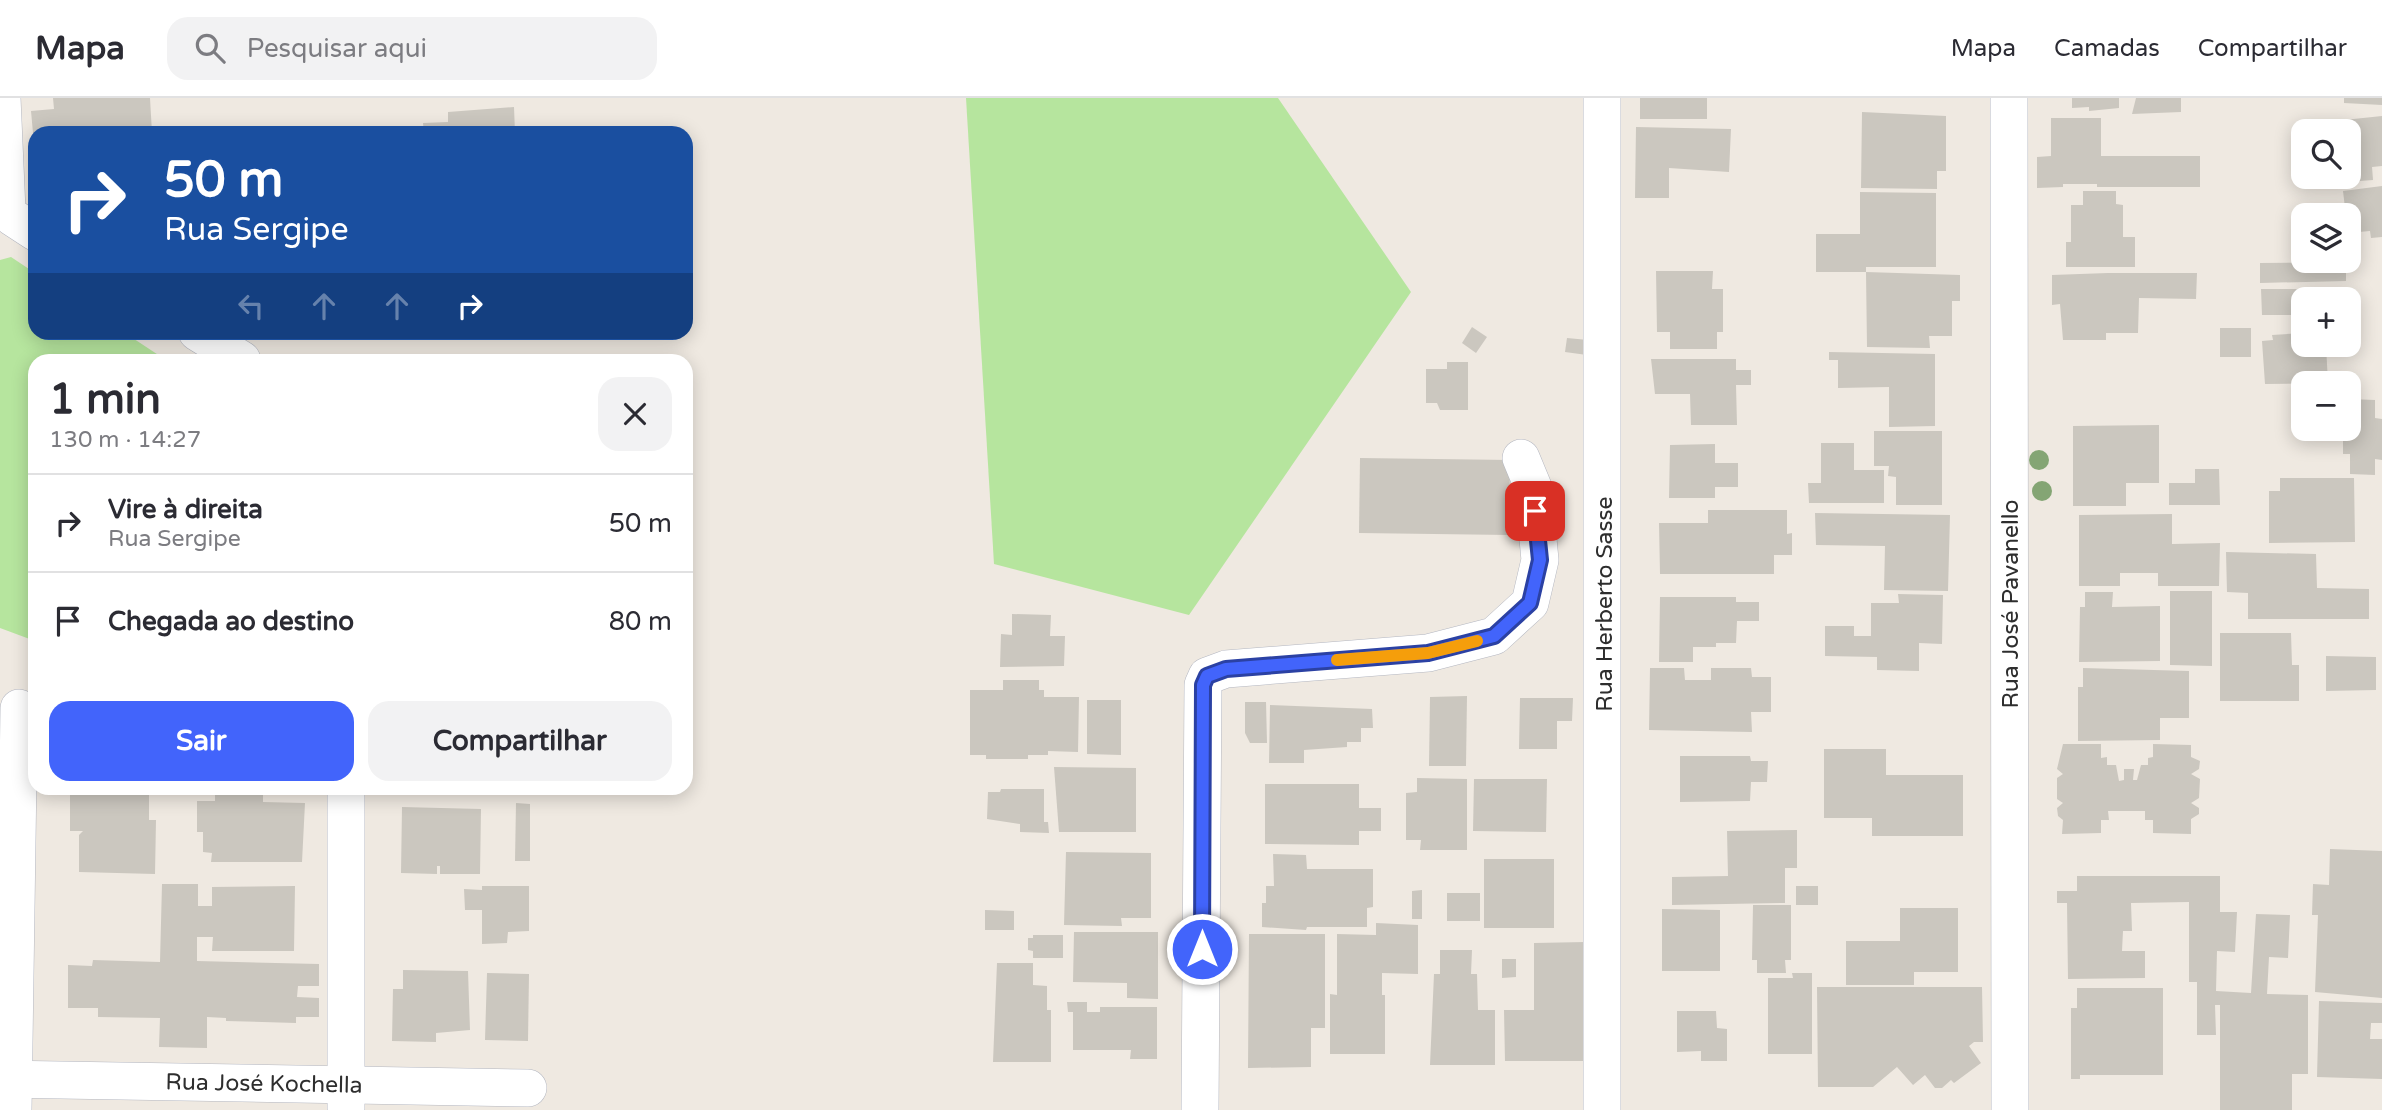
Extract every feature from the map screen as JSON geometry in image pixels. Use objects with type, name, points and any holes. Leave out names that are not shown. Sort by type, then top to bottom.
[{"type":"street","points":[[2,98],[7,210],[12,217],[28,227]]},
{"type":"street","name":"Rua Herberto Sasse","points":[[1602,98],[1602,1110]]},
{"type":"street","name":"Rua José Pavanello","points":[[2009,98],[2011,1110]]},
{"type":"street","points":[[210,340],[232,354]]},
{"type":"street","points":[[1200,1110],[1203,685],[1207,676],[1226,669],[1428,653],[1494,636],[1530,603],[1540,560],[1533,487],[1521,458]]},
{"type":"street","points":[[9,1089],[19,708]]},
{"type":"street","points":[[346,795],[346,1097]]},
{"type":"street","name":"Rua José Kochella","points":[[9,1089],[346,1097],[528,1088]]},
{"type":"green space","points":[[966,98],[1278,98],[1411,292],[1189,615],[994,564]]},
{"type":"green space","points":[[11,257],[28,268],[28,340],[136,340],[157,354],[28,354],[28,638],[0,628],[0,260]]},
{"type":"building","points":[[53,98],[150,98],[152,126],[32,126],[31,111],[54,109]]},
{"type":"building","points":[[1640,98],[1707,98],[1707,119],[1640,119]]},
{"type":"building","points":[[2072,98],[2119,98],[2119,108],[2089,111],[2089,107],[2072,108]]},
{"type":"building","points":[[2136,98],[2181,98],[2181,112],[2132,114]]},
{"type":"building","points":[[2344,98],[2382,98],[2382,105],[2344,103]]},
{"type":"building","points":[[514,107],[515,126],[423,126],[423,123],[448,122],[448,112]]},
{"type":"building","points":[[1862,112],[1946,116],[1946,171],[1937,171],[1937,189],[1861,188]]},
{"type":"building","points":[[2382,116],[2382,166],[2372,167],[2373,180],[2361,181],[2361,119],[2354,119]]},
{"type":"building","points":[[2051,118],[2101,118],[2101,156],[2200,156],[2200,187],[2097,187],[2097,184],[2063,184],[2063,187],[2037,188],[2037,157],[2051,156]]},
{"type":"building","points":[[1636,127],[1731,129],[1729,172],[1669,168],[1669,198],[1635,198]]},
{"type":"building","points":[[2382,186],[2382,237],[2371,238],[2370,231],[2361,232],[2361,203],[2344,203],[2343,191]]},
{"type":"building","points":[[2083,191],[2116,191],[2116,204],[2123,205],[2123,237],[2135,237],[2135,267],[2066,267],[2066,242],[2071,242],[2071,205],[2083,205]]},
{"type":"building","points":[[1860,192],[1936,193],[1936,267],[1866,267],[1866,272],[1816,272],[1816,234],[1860,234]]},
{"type":"building","points":[[2260,263],[2291,263],[2291,273],[2346,273],[2346,281],[2260,283]]},
{"type":"building","points":[[1656,271],[1713,271],[1712,289],[1723,289],[1723,332],[1717,332],[1717,349],[1670,349],[1670,332],[1657,332]]},
{"type":"building","points":[[1866,272],[1960,275],[1960,301],[1952,301],[1952,336],[1929,336],[1930,348],[1867,347]]},
{"type":"building","points":[[2197,273],[2196,299],[2139,298],[2138,333],[2106,333],[2106,340],[2063,340],[2060,304],[2052,305],[2052,275]]},
{"type":"building","points":[[2261,289],[2291,289],[2291,315],[2262,315]]},
{"type":"building","points":[[1472,327],[1487,337],[1476,353],[1462,343]]},
{"type":"building","points":[[2220,328],[2251,328],[2251,357],[2220,357]]},
{"type":"building","points":[[2291,334],[2291,357],[2327,357],[2327,371],[2291,371],[2291,384],[2265,384],[2262,341],[2273,340],[2272,335]]},
{"type":"building","points":[[1567,338],[1588,340],[1587,355],[1565,352]]},
{"type":"building","points":[[1829,352],[1935,354],[1935,426],[1889,427],[1889,387],[1838,388],[1838,360],[1829,360]]},
{"type":"building","points":[[1651,359],[1736,359],[1736,370],[1751,370],[1751,385],[1736,385],[1737,425],[1691,425],[1690,394],[1655,394]]},
{"type":"building","points":[[1447,362],[1468,362],[1468,410],[1440,410],[1437,403],[1426,403],[1426,369],[1447,369]]},
{"type":"building","points":[[2361,399],[2375,400],[2375,418],[2382,419],[2382,460],[2375,459],[2375,475],[2350,474],[2350,454],[2343,454],[2343,441],[2361,441]]},
{"type":"building","points":[[2159,425],[2159,483],[2126,483],[2126,506],[2073,506],[2073,426]]},
{"type":"building","points":[[1874,431],[1942,431],[1942,505],[1896,505],[1896,477],[1888,476],[1889,466],[1874,466]]},
{"type":"building","points":[[1821,443],[1854,443],[1854,470],[1884,470],[1884,503],[1809,503],[1808,483],[1821,483]]},
{"type":"building","points":[[1715,444],[1715,463],[1738,463],[1738,487],[1715,487],[1715,498],[1669,498],[1670,445]]},
{"type":"building","points":[[1360,458],[1510,460],[1509,535],[1359,533]]},
{"type":"building","points":[[2195,469],[2219,469],[2220,505],[2169,505],[2169,483],[2195,483]]},
{"type":"building","points":[[2280,478],[2354,478],[2355,542],[2269,543],[2269,491],[2280,491]]},
{"type":"building","points":[[1708,510],[1787,510],[1787,534],[1792,533],[1792,555],[1774,555],[1774,574],[1660,574],[1659,523],[1708,523]]},
{"type":"building","points":[[1815,513],[1950,515],[1948,591],[1884,590],[1885,546],[1816,545]]},
{"type":"building","points":[[2172,514],[2172,544],[2220,543],[2219,586],[2158,586],[2158,573],[2120,573],[2120,586],[2079,586],[2079,515]]},
{"type":"building","points":[[2226,552],[2316,554],[2317,588],[2369,589],[2369,619],[2248,619],[2248,593],[2227,592]]},
{"type":"building","points":[[2170,591],[2212,591],[2212,666],[2170,665]]},
{"type":"building","points":[[2085,592],[2113,592],[2112,607],[2160,606],[2160,661],[2079,662],[2080,607],[2085,607]]},
{"type":"building","points":[[1898,594],[1943,595],[1942,644],[1919,643],[1919,671],[1877,670],[1877,657],[1825,656],[1825,626],[1854,626],[1854,636],[1871,636],[1871,603],[1899,603]]},
{"type":"building","points":[[1660,597],[1736,597],[1736,602],[1759,602],[1759,621],[1737,621],[1736,643],[1716,643],[1716,647],[1693,647],[1693,662],[1659,662]]},
{"type":"building","points":[[1012,614],[1051,615],[1050,636],[1065,636],[1064,666],[1000,667],[1001,634],[1012,635]]},
{"type":"building","points":[[2220,633],[2291,633],[2292,665],[2299,665],[2299,701],[2220,701]]},
{"type":"building","points":[[2326,656],[2376,657],[2376,690],[2326,691]]},
{"type":"building","points":[[1650,668],[1684,668],[1685,680],[1711,680],[1711,668],[1751,668],[1752,677],[1771,677],[1771,712],[1751,712],[1752,732],[1649,730]]},
{"type":"building","points":[[2083,668],[2189,671],[2189,718],[2160,718],[2160,740],[2078,741],[2078,687],[2083,687]]},
{"type":"building","points":[[1003,680],[1039,680],[1039,690],[1044,690],[1044,697],[1079,697],[1078,752],[1048,751],[1048,755],[1028,755],[1028,759],[986,759],[986,755],[970,755],[970,690],[1003,690]]},
{"type":"building","points":[[1467,696],[1466,766],[1429,766],[1430,697]]},
{"type":"building","points":[[1520,698],[1573,698],[1572,721],[1557,721],[1557,749],[1519,749]]},
{"type":"building","points":[[1087,700],[1121,700],[1121,755],[1087,754]]},
{"type":"building","points":[[1245,702],[1266,702],[1267,743],[1250,743],[1245,733]]},
{"type":"building","points":[[1270,705],[1372,709],[1373,728],[1361,728],[1361,742],[1347,742],[1347,747],[1304,750],[1304,763],[1269,763]]},
{"type":"building","points":[[2063,744],[2101,744],[2101,758],[2107,757],[2107,765],[2116,765],[2119,781],[2124,780],[2124,769],[2134,769],[2133,780],[2137,780],[2141,765],[2148,765],[2148,758],[2153,757],[2153,744],[2191,745],[2191,757],[2200,761],[2199,769],[2191,774],[2200,779],[2199,798],[2191,803],[2199,808],[2199,814],[2191,819],[2191,834],[2153,833],[2153,820],[2145,820],[2145,811],[2108,811],[2109,820],[2101,820],[2101,833],[2062,834],[2063,820],[2058,816],[2057,808],[2063,803],[2057,799],[2057,778],[2063,774],[2057,769]]},
{"type":"building","points":[[1824,749],[1886,749],[1886,775],[1963,775],[1963,836],[1872,836],[1872,818],[1824,818]]},
{"type":"building","points":[[1680,756],[1750,756],[1751,761],[1768,761],[1767,782],[1751,782],[1750,801],[1680,802]]},
{"type":"building","points":[[1054,767],[1136,768],[1136,832],[1059,832]]},
{"type":"building","points":[[1417,778],[1467,779],[1467,850],[1420,850],[1421,840],[1406,840],[1406,793],[1417,792]]},
{"type":"building","points":[[1474,779],[1547,779],[1546,832],[1473,831]]},
{"type":"building","points":[[1265,784],[1359,784],[1359,808],[1381,808],[1381,831],[1359,831],[1359,845],[1265,844]]},
{"type":"building","points":[[1001,789],[1044,789],[1044,822],[1048,822],[1049,833],[1020,832],[1020,824],[987,819],[988,792],[1000,792]]},
{"type":"building","points":[[70,795],[149,795],[149,820],[156,820],[155,874],[79,872],[79,835],[83,831],[70,831]]},
{"type":"building","points":[[215,795],[263,795],[263,802],[305,803],[302,862],[211,862],[212,853],[203,852],[203,832],[197,832],[197,801],[215,801]]},
{"type":"building","points":[[516,803],[530,804],[530,861],[515,861]]},
{"type":"building","points":[[402,807],[481,809],[480,874],[440,874],[440,866],[437,866],[437,874],[401,873]]},
{"type":"building","points":[[1797,830],[1797,868],[1785,868],[1785,903],[1672,905],[1672,877],[1728,876],[1727,831]]},
{"type":"building","points":[[2330,849],[2382,851],[2382,998],[2315,992],[2318,915],[2312,915],[2313,884],[2329,885]]},
{"type":"building","points":[[1066,852],[1151,853],[1151,918],[1121,918],[1122,926],[1064,925]]},
{"type":"building","points":[[1273,854],[1306,855],[1307,869],[1373,869],[1373,907],[1367,908],[1367,927],[1307,927],[1306,930],[1262,927],[1262,903],[1266,903],[1266,886],[1274,886]]},
{"type":"building","points":[[1484,859],[1554,859],[1554,928],[1484,928]]},
{"type":"building","points":[[2077,876],[2220,876],[2220,912],[2237,912],[2235,952],[2217,951],[2216,991],[2251,993],[2256,914],[2290,915],[2288,958],[2269,957],[2267,994],[2308,995],[2308,1074],[2292,1074],[2292,1110],[2220,1110],[2220,1005],[2215,1005],[2216,1035],[2197,1035],[2197,982],[2189,982],[2189,902],[2131,903],[2132,931],[2123,931],[2122,951],[2145,951],[2145,978],[2068,979],[2067,903],[2057,903],[2057,891],[2077,891]]},
{"type":"building","points":[[162,884],[198,884],[198,906],[212,906],[212,887],[295,886],[294,951],[212,951],[213,937],[197,937],[197,961],[319,964],[319,986],[298,986],[297,997],[319,998],[319,1017],[296,1017],[296,1023],[226,1021],[226,1018],[207,1017],[207,1048],[159,1047],[160,1018],[98,1017],[98,1008],[68,1008],[68,965],[92,966],[93,960],[160,962]]},
{"type":"building","points":[[482,886],[529,886],[529,931],[508,932],[507,943],[482,944],[482,910],[465,910],[464,889],[482,890]]},
{"type":"building","points":[[1796,886],[1818,886],[1818,905],[1796,905]]},
{"type":"building","points":[[1422,890],[1422,919],[1412,919],[1412,891]]},
{"type":"building","points":[[1447,893],[1480,893],[1480,921],[1447,921]]},
{"type":"building","points":[[1753,905],[1791,905],[1791,960],[1785,960],[1786,973],[1757,973],[1757,960],[1752,960]]},
{"type":"building","points":[[1900,908],[1958,908],[1958,972],[1914,972],[1914,985],[1846,985],[1846,941],[1900,941]]},
{"type":"building","points":[[1662,909],[1720,910],[1720,971],[1662,971]]},
{"type":"building","points":[[985,910],[1014,911],[1014,930],[985,930]]},
{"type":"building","points":[[1376,923],[1418,925],[1418,974],[1382,973],[1382,995],[1385,995],[1385,1054],[1330,1054],[1330,994],[1337,995],[1337,934],[1376,935]]},
{"type":"building","points":[[1074,932],[1158,932],[1158,999],[1127,998],[1127,983],[1073,982]]},
{"type":"building","points":[[1249,934],[1325,934],[1325,1028],[1311,1028],[1311,1067],[1248,1068]]},
{"type":"building","points":[[1033,935],[1063,935],[1063,958],[1033,958],[1033,951],[1028,950],[1028,938],[1033,938]]},
{"type":"building","points":[[1586,942],[1585,1061],[1505,1061],[1504,1010],[1534,1010],[1534,943]]},
{"type":"building","points":[[1440,950],[1472,950],[1471,974],[1477,974],[1478,1010],[1495,1010],[1495,1065],[1430,1065],[1434,974],[1440,974]]},
{"type":"building","points":[[1502,959],[1516,959],[1516,977],[1502,978]]},
{"type":"building","points":[[997,963],[1033,963],[1033,985],[1047,986],[1047,1010],[1051,1010],[1051,1062],[993,1062]]},
{"type":"building","points":[[403,970],[468,971],[470,1030],[436,1033],[436,1042],[392,1041],[393,989],[403,989]]},
{"type":"building","points":[[487,973],[529,974],[528,1041],[485,1040]]},
{"type":"building","points":[[1792,973],[1812,973],[1812,1054],[1768,1054],[1768,978],[1793,978]]},
{"type":"building","points":[[1817,987],[1982,987],[1983,1042],[1974,1042],[1969,1046],[1981,1063],[1954,1083],[1951,1080],[1942,1088],[1935,1088],[1925,1075],[1913,1085],[1897,1067],[1873,1087],[1818,1087]]},
{"type":"building","points":[[2077,988],[2163,988],[2163,1075],[2080,1075],[2080,1079],[2071,1079],[2071,1008],[2077,1008]]},
{"type":"building","points":[[2319,1001],[2382,1003],[2382,1023],[2371,1023],[2370,1039],[2382,1039],[2382,1079],[2317,1077]]},
{"type":"building","points":[[1067,1002],[1087,1002],[1087,1012],[1100,1012],[1100,1007],[1157,1007],[1157,1059],[1130,1059],[1131,1050],[1073,1050],[1073,1012],[1068,1012]]},
{"type":"building","points":[[1677,1011],[1716,1011],[1717,1028],[1727,1029],[1727,1061],[1701,1061],[1701,1051],[1677,1052]]},
{"type":"slow traffic","points":[[1337,660],[1428,653],[1477,641]]},
{"type":"route","points":[[1202,949],[1203,685],[1207,676],[1226,669],[1428,653],[1494,636],[1530,603],[1540,560],[1535,511]]}]
